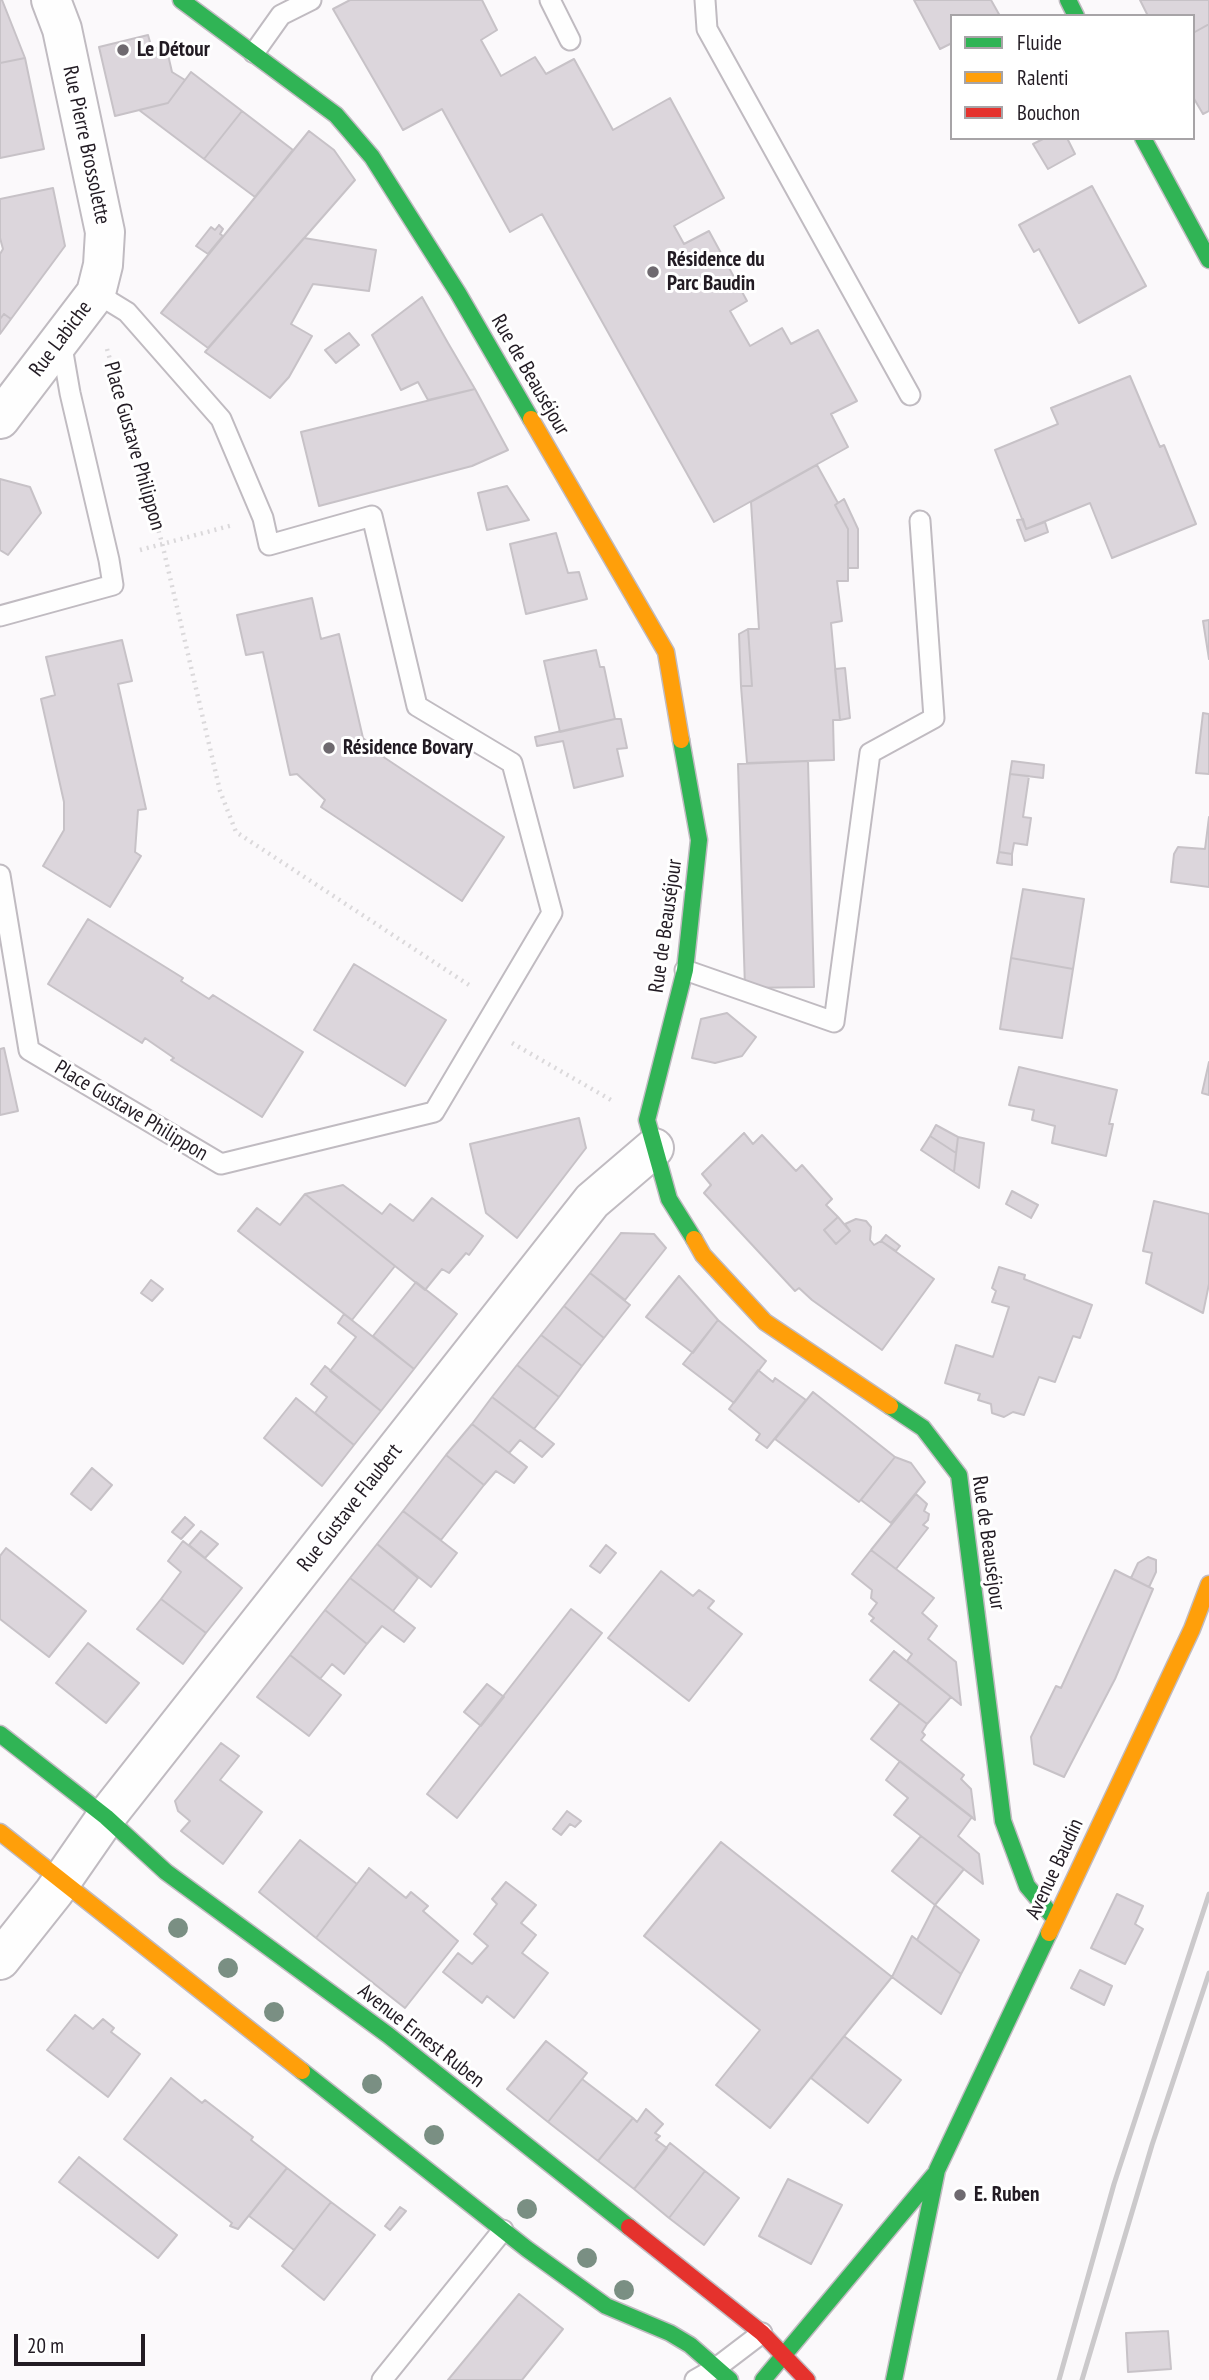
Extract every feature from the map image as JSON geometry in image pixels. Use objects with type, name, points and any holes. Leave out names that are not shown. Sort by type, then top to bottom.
[{"type":"street","name":"Rue Pierre Brossolette","points":[[51,0],[62,29],[105,232],[103,265],[112,302]]},
{"type":"street","name":"Rue de Beauséjour","points":[[181,0],[336,115],[372,157],[458,293],[666,652],[699,840],[685,970],[647,1120],[669,1199],[704,1255],[765,1322],[923,1428],[959,1475],[1003,1821],[1027,1886],[1055,1919]]},
{"type":"street","points":[[1144,140],[1209,260]]},
{"type":"street","name":"Rue Labiche","points":[[0,419],[61,340],[112,302]]},
{"type":"street","name":"Rue Gustave Flaubert","points":[[0,1960],[62,1881],[106,1817],[592,1201],[654,1148]]},
{"type":"street","name":"Avenue Baudin","points":[[894,2380],[937,2170],[1192,1629],[1209,1584]]},
{"type":"street","name":"Avenue Ernest Ruben","points":[[0,1734],[106,1817],[166,1872],[388,2035],[762,2333],[807,2380]]},
{"type":"street","points":[[0,1832],[503,2230],[606,2306],[670,2333],[690,2345],[723,2374]]},
{"type":"street","name":"Avenue Baudin","points":[[763,2380],[937,2170]]},
{"type":"lane","points":[[254,53],[281,15],[311,0]]},
{"type":"lane","points":[[550,0],[570,40]]},
{"type":"lane","points":[[705,0],[707,29],[910,395]]},
{"type":"lane","name":"Place Gustave Philippon","points":[[0,875],[29,1050],[221,1164],[434,1112],[552,913],[512,763],[418,706],[372,516],[269,545],[262,518],[221,419],[112,302]]},
{"type":"lane","points":[[0,617],[113,585],[70,393],[61,340]]},
{"type":"lane","points":[[685,970],[834,1022],[870,753],[934,718],[920,521]]},
{"type":"lane","points":[[382,2380],[503,2230]]},
{"type":"lane","points":[[695,2380],[723,2374],[762,2333]]},
{"type":"path","name":"Place Gustave Philippon","points":[[112,302],[106,347],[162,543],[220,791],[236,832],[498,1005]]},
{"type":"path","name":"Place Gustave Philippon","points":[[109,560],[162,543],[262,518]]},
{"type":"path","points":[[484,1027],[572,1077]]},
{"type":"building","points":[[2,0],[25,58],[0,63]]},
{"type":"building","name":"Résidence du Parc Baudin","points":[[350,0],[482,0],[497,30],[481,40],[501,76],[535,57],[546,74],[574,59],[613,130],[670,98],[724,198],[674,226],[684,244],[709,231],[747,301],[730,311],[750,346],[782,328],[791,344],[818,330],[857,401],[831,414],[848,447],[714,522],[542,214],[510,232],[442,109],[403,130],[333,9]]},
{"type":"building","points":[[914,0],[991,0],[999,14],[950,14],[950,44],[940,49]]},
{"type":"building","points":[[1140,0],[1209,0],[1209,24],[1195,32],[1195,14],[1147,14]]},
{"type":"building","points":[[1209,24],[1209,111],[1203,114],[1195,100],[1195,32]]},
{"type":"building","points":[[148,35],[152,49],[166,46],[172,72],[185,80],[168,103],[115,116],[99,47]]},
{"type":"building","points":[[25,58],[44,149],[0,158],[0,63]]},
{"type":"building","points":[[191,72],[242,111],[204,159],[139,110],[168,103]]},
{"type":"building","points":[[242,111],[293,150],[255,197],[204,159]]},
{"type":"building","points":[[309,131],[334,150],[355,180],[208,348],[161,313]]},
{"type":"building","points":[[1041,140],[1068,140],[1075,154],[1048,169],[1033,144]]},
{"type":"building","points":[[1092,186],[1146,286],[1079,323],[1039,249],[1034,252],[1019,225]]},
{"type":"building","points":[[53,188],[65,246],[11,319],[4,314],[0,319],[0,254],[3,249],[0,238],[0,199]]},
{"type":"building","points":[[219,225],[223,229],[220,234],[223,236],[208,254],[196,246],[211,227],[215,230]]},
{"type":"building","points":[[304,238],[376,250],[369,291],[313,284],[291,324],[312,336],[289,377],[270,398],[205,352]]},
{"type":"building","points":[[422,297],[475,389],[428,400],[418,382],[401,390],[372,335]]},
{"type":"building","points":[[4,314],[11,319],[0,334],[0,319]]},
{"type":"building","points":[[349,333],[359,345],[336,363],[325,350]]},
{"type":"building","points":[[1130,376],[1160,447],[1164,445],[1196,524],[1112,558],[1090,503],[1026,529],[995,450],[1058,424],[1051,408]]},
{"type":"building","points":[[475,389],[508,450],[472,466],[319,506],[301,432]]},
{"type":"building","points":[[817,465],[838,503],[835,505],[848,529],[848,581],[837,581],[842,621],[831,623],[840,720],[833,720],[834,760],[747,763],[741,686],[752,686],[748,629],[759,629],[751,502]]},
{"type":"building","points":[[0,479],[30,487],[41,513],[8,555],[0,550]]},
{"type":"building","points":[[507,486],[529,520],[487,530],[478,493]]},
{"type":"building","points":[[844,499],[858,529],[858,568],[848,568],[848,529],[835,505]]},
{"type":"building","points":[[1023,519],[1026,529],[1045,522],[1048,532],[1025,541],[1017,520]]},
{"type":"building","points":[[556,533],[568,573],[579,572],[587,599],[526,614],[510,544]]},
{"type":"building","name":"Résidence Bovary","points":[[312,598],[321,639],[339,634],[363,738],[385,758],[504,837],[462,901],[321,807],[325,800],[297,774],[290,775],[263,652],[246,655],[237,615]]},
{"type":"building","points":[[1209,620],[1209,659],[1203,621]]},
{"type":"building","points":[[748,629],[752,686],[741,686],[739,634]]},
{"type":"building","points":[[122,640],[132,681],[118,684],[146,809],[138,810],[135,852],[141,856],[110,907],[43,866],[64,830],[64,802],[41,699],[55,695],[46,657]]},
{"type":"building","points":[[596,650],[600,667],[604,667],[615,719],[560,732],[544,661]]},
{"type":"building","points":[[845,668],[850,718],[840,720],[835,669]]},
{"type":"building","points":[[1203,713],[1209,714],[1209,774],[1196,773]]},
{"type":"building","points":[[621,719],[627,748],[617,749],[623,776],[574,788],[563,741],[537,746],[535,737]]},
{"type":"building","points":[[808,761],[814,987],[745,988],[738,764]]},
{"type":"building","points":[[1012,761],[1044,765],[1043,778],[1010,774]]},
{"type":"building","points":[[1010,774],[1029,776],[1023,817],[1031,818],[1027,845],[1014,843],[1012,854],[999,852]]},
{"type":"building","points":[[1209,817],[1209,887],[1171,882],[1174,854],[1178,847],[1205,849]]},
{"type":"building","points":[[999,852],[1012,854],[1012,865],[997,863]]},
{"type":"building","points":[[1023,889],[1084,899],[1073,969],[1011,958]]},
{"type":"building","points":[[88,919],[183,978],[181,981],[209,999],[213,995],[303,1052],[262,1117],[171,1060],[174,1058],[145,1038],[142,1043],[48,984]]},
{"type":"building","points":[[1011,958],[1073,969],[1062,1038],[1000,1029]]},
{"type":"building","points":[[354,964],[446,1020],[405,1086],[314,1030]]},
{"type":"building","points":[[727,1013],[756,1037],[742,1056],[715,1063],[692,1058],[701,1019]]},
{"type":"building","points":[[4,1048],[18,1111],[0,1115],[0,1049]]},
{"type":"building","points":[[1209,1062],[1209,1095],[1202,1093]]},
{"type":"building","points":[[1019,1067],[1117,1090],[1109,1124],[1113,1124],[1106,1156],[1052,1143],[1055,1126],[1032,1120],[1034,1110],[1009,1105]]},
{"type":"building","points":[[579,1118],[586,1148],[517,1238],[486,1213],[470,1144]]},
{"type":"building","points":[[936,1125],[958,1137],[956,1153],[930,1136]]},
{"type":"building","points":[[744,1133],[753,1144],[762,1135],[796,1171],[802,1165],[832,1199],[826,1205],[838,1217],[824,1230],[836,1244],[850,1231],[845,1224],[856,1219],[866,1221],[871,1227],[870,1240],[874,1245],[881,1241],[934,1279],[882,1350],[799,1288],[795,1291],[704,1193],[711,1185],[702,1174]]},
{"type":"building","points":[[930,1136],[956,1153],[954,1172],[921,1150]]},
{"type":"building","points":[[958,1137],[984,1143],[979,1188],[954,1172]]},
{"type":"building","points":[[343,1185],[382,1214],[390,1204],[413,1221],[432,1198],[483,1236],[469,1255],[466,1253],[449,1273],[442,1269],[425,1290],[305,1194]]},
{"type":"building","points":[[1012,1191],[1038,1205],[1031,1218],[1006,1204]]},
{"type":"building","points":[[305,1194],[395,1266],[352,1320],[238,1231],[257,1208],[280,1225]]},
{"type":"building","points":[[1154,1201],[1209,1214],[1209,1284],[1203,1313],[1146,1283],[1152,1253],[1143,1251]]},
{"type":"building","points":[[838,1217],[850,1231],[836,1244],[824,1230]]},
{"type":"building","points":[[621,1233],[654,1234],[666,1248],[625,1300],[590,1273]]},
{"type":"building","points":[[886,1235],[900,1246],[896,1251],[881,1241]]},
{"type":"building","points":[[999,1267],[1025,1275],[1024,1279],[1092,1305],[1080,1338],[1073,1336],[1055,1382],[1039,1377],[1024,1415],[1013,1412],[1004,1417],[992,1413],[991,1404],[978,1400],[980,1394],[945,1383],[956,1345],[993,1357],[1009,1307],[992,1302],[996,1291],[992,1288]]},
{"type":"building","points":[[590,1273],[630,1305],[604,1338],[564,1306]]},
{"type":"building","points":[[679,1276],[718,1320],[693,1353],[646,1317]]},
{"type":"building","points":[[151,1280],[163,1289],[152,1301],[141,1293]]},
{"type":"building","points":[[416,1282],[457,1314],[414,1369],[373,1336]]},
{"type":"building","points":[[564,1306],[604,1338],[582,1366],[541,1335]]},
{"type":"building","points":[[344,1314],[414,1369],[381,1411],[330,1371],[356,1337],[338,1323]]},
{"type":"building","points":[[718,1320],[766,1361],[734,1403],[683,1364]]},
{"type":"building","points":[[541,1335],[582,1366],[559,1397],[517,1365]]},
{"type":"building","points":[[517,1365],[559,1397],[534,1429],[492,1397]]},
{"type":"building","points":[[325,1366],[381,1411],[354,1445],[315,1413],[327,1397],[311,1384]]},
{"type":"building","points":[[758,1370],[773,1382],[775,1378],[806,1400],[767,1448],[756,1440],[760,1434],[729,1409]]},
{"type":"building","points":[[813,1392],[895,1457],[859,1502],[775,1439]]},
{"type":"building","points":[[492,1397],[554,1444],[542,1457],[520,1440],[509,1453],[472,1424]]},
{"type":"building","points":[[296,1398],[354,1445],[322,1486],[264,1438]]},
{"type":"building","points":[[472,1424],[527,1467],[514,1483],[496,1471],[484,1485],[446,1455]]},
{"type":"building","points":[[446,1455],[484,1485],[441,1540],[403,1511]]},
{"type":"building","points":[[895,1457],[911,1463],[925,1482],[891,1523],[861,1500]]},
{"type":"building","points":[[92,1468],[112,1485],[91,1510],[71,1494]]},
{"type":"building","points":[[916,1494],[927,1504],[924,1511],[929,1514],[928,1520],[923,1525],[928,1528],[896,1569],[871,1550]]},
{"type":"building","points":[[403,1511],[457,1553],[431,1587],[377,1544]]},
{"type":"building","points":[[185,1517],[194,1525],[181,1539],[172,1532]]},
{"type":"building","points":[[201,1531],[218,1544],[205,1558],[189,1545]]},
{"type":"building","points":[[183,1541],[242,1588],[206,1633],[161,1599],[181,1572],[168,1561]]},
{"type":"building","points":[[377,1544],[418,1578],[393,1611],[350,1578]]},
{"type":"building","points":[[606,1545],[616,1553],[600,1573],[590,1566]]},
{"type":"building","points":[[6,1548],[86,1611],[49,1657],[0,1619],[0,1556]]},
{"type":"building","points":[[871,1550],[934,1598],[922,1613],[937,1626],[928,1639],[956,1662],[961,1705],[907,1661],[912,1654],[871,1621],[874,1618],[869,1614],[877,1603],[871,1598],[872,1590],[852,1574]]},
{"type":"building","points":[[1148,1557],[1156,1560],[1156,1572],[1149,1587],[1131,1578],[1138,1563]]},
{"type":"building","points":[[1115,1570],[1153,1589],[1115,1679],[1064,1777],[1034,1764],[1031,1737],[1056,1686],[1061,1688]]},
{"type":"building","points":[[661,1571],[693,1596],[699,1590],[714,1601],[708,1608],[742,1634],[689,1701],[608,1638]]},
{"type":"building","points":[[350,1578],[415,1628],[404,1642],[382,1626],[367,1644],[325,1610]]},
{"type":"building","points":[[161,1599],[206,1633],[183,1664],[137,1629]]},
{"type":"building","points":[[571,1609],[602,1633],[457,1818],[427,1794]]},
{"type":"building","points":[[325,1610],[367,1644],[344,1674],[332,1664],[320,1679],[290,1655]]},
{"type":"building","points":[[88,1643],[139,1683],[106,1723],[56,1683]]},
{"type":"building","points":[[894,1651],[951,1697],[927,1724],[870,1680]]},
{"type":"building","points":[[290,1655],[341,1695],[309,1736],[257,1697]]},
{"type":"building","points":[[487,1684],[504,1697],[481,1726],[464,1712]]},
{"type":"building","points":[[900,1703],[927,1724],[921,1740],[964,1775],[961,1779],[971,1789],[975,1820],[871,1739]]},
{"type":"building","points":[[221,1743],[239,1756],[220,1780],[262,1812],[223,1864],[181,1831],[190,1821],[178,1811],[175,1801]]},
{"type":"building","points":[[900,1761],[972,1817],[958,1836],[979,1854],[983,1884],[894,1815],[908,1798],[886,1780]]},
{"type":"building","points":[[567,1811],[581,1821],[575,1827],[570,1824],[561,1835],[553,1829]]},
{"type":"building","points":[[921,1836],[964,1869],[935,1905],[892,1871]]},
{"type":"building","points":[[300,1840],[357,1884],[316,1938],[259,1892]]},
{"type":"building","points":[[721,1842],[892,1977],[770,2128],[716,2085],[760,2030],[644,1936]]},
{"type":"building","points":[[369,1868],[406,1898],[411,1892],[428,1906],[423,1911],[458,1941],[405,2008],[316,1938]]},
{"type":"building","points":[[506,1882],[536,1905],[521,1923],[536,1935],[522,1953],[548,1973],[514,2018],[487,1996],[482,2003],[443,1972],[458,1953],[472,1964],[488,1946],[474,1934],[497,1904],[492,1899]]},
{"type":"building","points":[[1117,1894],[1143,1906],[1135,1924],[1143,1929],[1125,1964],[1091,1948]]},
{"type":"building","points":[[935,1905],[979,1940],[961,1974],[917,1940]]},
{"type":"building","points":[[912,1936],[961,1974],[941,2014],[892,1977]]},
{"type":"building","points":[[1080,1970],[1112,1986],[1104,2005],[1071,1988]]},
{"type":"building","points":[[75,2015],[93,2029],[103,2019],[114,2028],[111,2032],[140,2054],[108,2097],[47,2050]]},
{"type":"building","points":[[844,2036],[901,2080],[868,2123],[811,2078]]},
{"type":"building","points":[[546,2041],[587,2073],[548,2122],[507,2089]]},
{"type":"building","points":[[171,2078],[202,2103],[205,2100],[253,2137],[251,2140],[287,2168],[238,2229],[230,2226],[232,2223],[124,2139]]},
{"type":"building","points":[[582,2079],[633,2118],[598,2161],[548,2122]]},
{"type":"building","points":[[646,2109],[663,2124],[655,2133],[660,2136],[656,2140],[667,2148],[634,2189],[598,2161],[633,2118],[637,2122]]},
{"type":"building","points":[[670,2143],[705,2171],[669,2218],[634,2189]]},
{"type":"building","points":[[79,2157],[177,2235],[158,2258],[59,2182]]},
{"type":"building","points":[[287,2168],[331,2202],[294,2250],[249,2216]]},
{"type":"building","points":[[705,2171],[739,2198],[704,2245],[669,2218]]},
{"type":"building","points":[[788,2179],[842,2205],[811,2264],[759,2236]]},
{"type":"building","points":[[331,2202],[375,2235],[324,2300],[282,2266]]},
{"type":"building","points":[[400,2207],[406,2211],[390,2230],[385,2226]]},
{"type":"building","points":[[519,2294],[563,2329],[522,2380],[448,2380]]},
{"type":"building","points":[[1168,2331],[1171,2369],[1128,2372],[1126,2333]]},
{"type":"railway","points":[[1059,2380],[1114,2184],[1209,1894]]},
{"type":"railway","points":[[1082,2380],[1152,2145],[1209,1973]]},
{"type":"traffic: fast","points":[[181,0],[336,115],[372,157],[458,293],[531,419]]},
{"type":"traffic: fast","points":[[1068,0],[1075,14]]},
{"type":"traffic: fast","points":[[1144,140],[1209,260]]},
{"type":"traffic: fast","points":[[681,740],[699,840],[685,970],[647,1120],[669,1199],[694,1239]]},
{"type":"traffic: fast","points":[[890,1406],[923,1428],[959,1475],[1003,1821],[1027,1886],[1055,1919]]},
{"type":"traffic: fast","points":[[0,1734],[106,1817],[166,1872],[388,2035],[629,2227]]},
{"type":"traffic: fast","points":[[894,2380],[937,2170],[1049,1933]]},
{"type":"traffic: fast","points":[[302,2071],[527,2249],[606,2306],[670,2333],[690,2345],[730,2380]]},
{"type":"traffic: fast","points":[[763,2380],[934,2175]]},
{"type":"traffic: slow","points":[[531,419],[666,652],[681,740]]},
{"type":"traffic: slow","points":[[694,1239],[703,1255],[765,1322],[890,1406]]},
{"type":"traffic: slow","points":[[1049,1933],[1192,1629],[1209,1584]]},
{"type":"traffic: slow","points":[[0,1832],[302,2071]]},
{"type":"traffic: jam","points":[[629,2227],[762,2333],[807,2380]]},
{"type":"place","name":"Le Détour","points":[[123,50]]},
{"type":"place","name":"Résidence du Parc Baudin","points":[[653,272]]},
{"type":"place","name":"Résidence Bovary","points":[[329,748]]},
{"type":"place","name":"E. Ruben","points":[[960,2195]]}]
